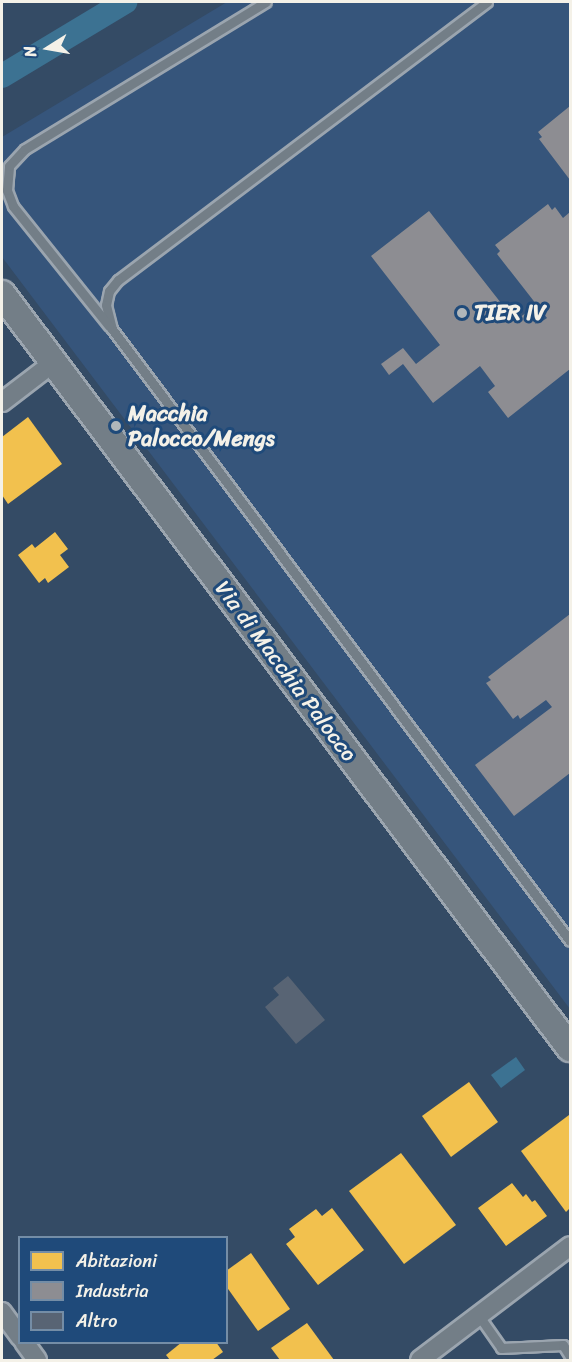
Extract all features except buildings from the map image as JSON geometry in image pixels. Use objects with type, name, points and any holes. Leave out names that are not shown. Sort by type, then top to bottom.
[{"type":"street","name":"Via di Macchia Palocco","points":[[2,294],[570,1048]]},
{"type":"street","points":[[2,402],[53,363]]},
{"type":"street","points":[[420,1360],[570,1246]]},
{"type":"street","points":[[2,1312],[18,1334]]},
{"type":"street","points":[[25,1344],[37,1360]]},
{"type":"lane","points":[[266,2],[25,149],[9,166],[7,190],[13,206],[112,329],[570,940]]},
{"type":"lane","points":[[112,329],[107,298],[118,280],[487,2]]},
{"type":"lane","points":[[479,1316],[501,1348],[563,1346],[570,1356]]},
{"type":"shaded area","points":[[227,2],[570,2],[570,1009],[2,257],[2,137]]},
{"type":"shaded area","points":[[516,1057],[525,1070],[501,1088],[491,1075]]},
{"type":"waterway","points":[[2,76],[125,2]]},
{"type":"place","name":"TIER IV","points":[[462,313]]},
{"type":"place","name":"Macchia Palocco/Mengs","points":[[116,426]]}]
